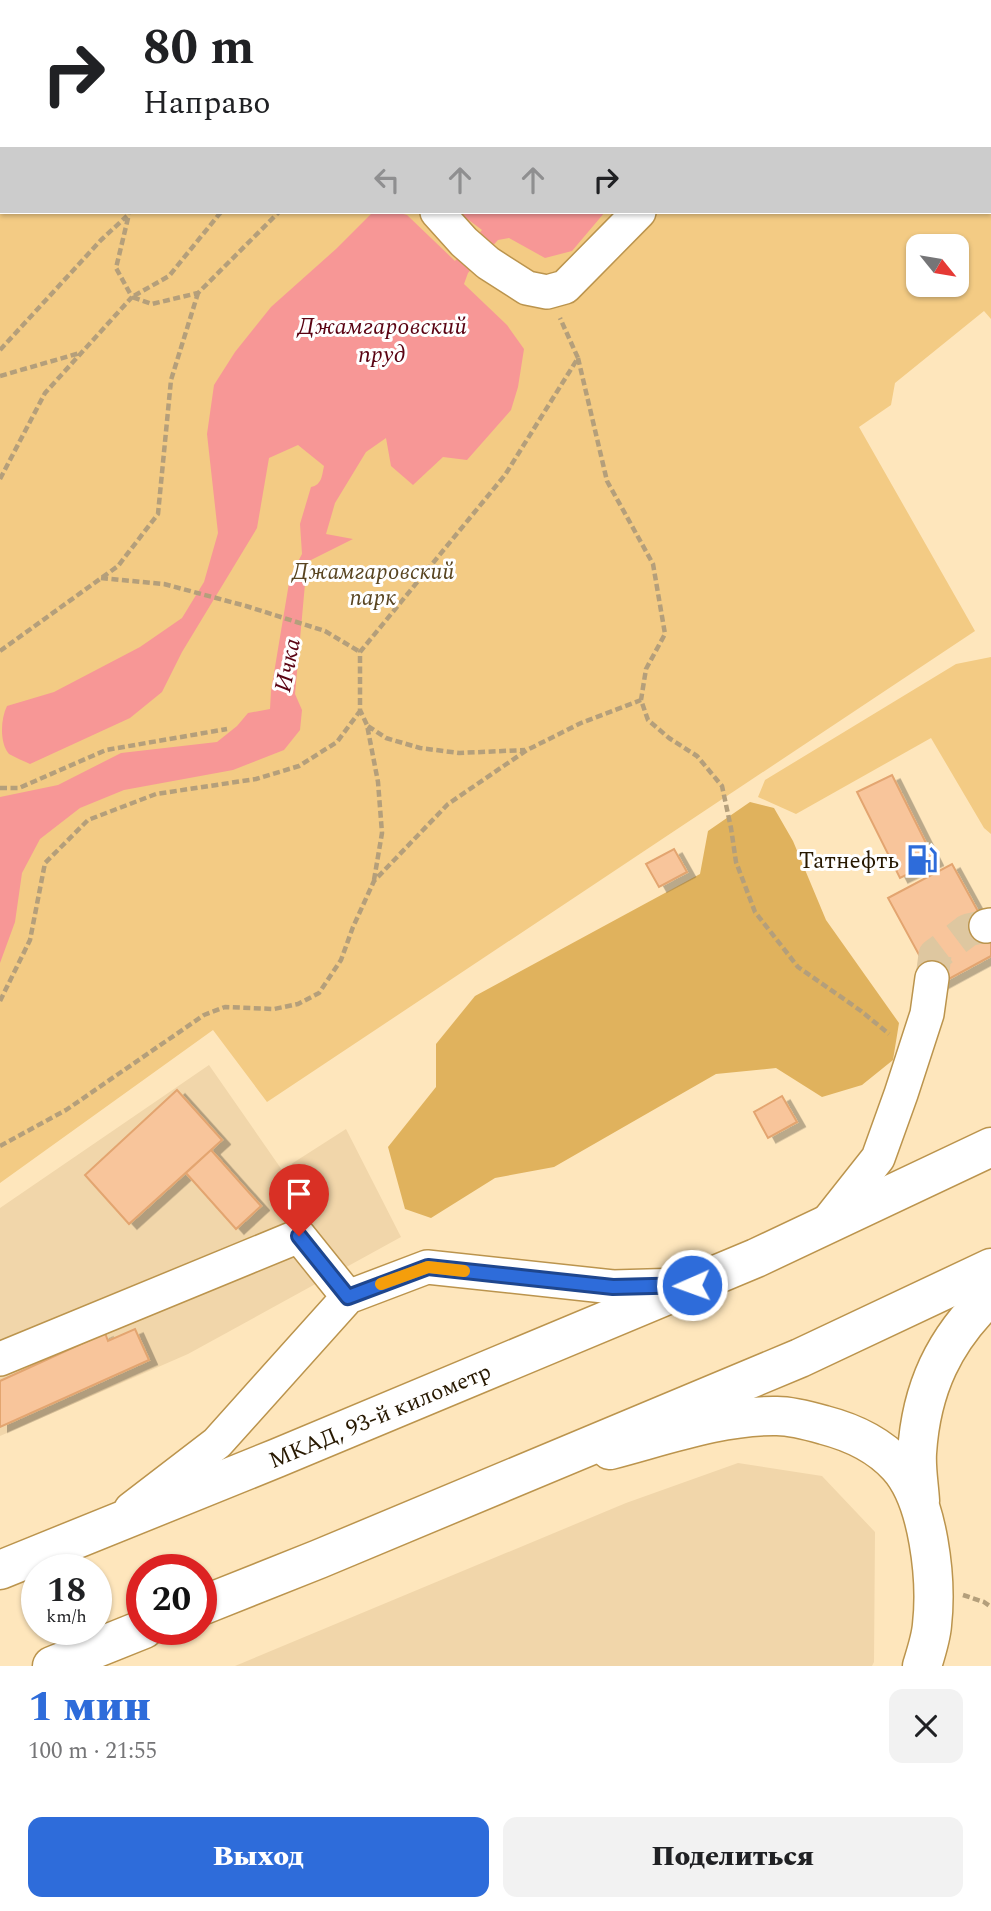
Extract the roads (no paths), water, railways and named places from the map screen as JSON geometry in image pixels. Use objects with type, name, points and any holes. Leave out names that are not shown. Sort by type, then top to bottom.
[{"type":"main road","name":"МКАД, 93-й километр","points":[[0,1570],[277,1458],[756,1258],[991,1147]]},
{"type":"main road","points":[[217,1599],[800,1358],[991,1268]]},
{"type":"main road","points":[[922,1666],[932,1627],[934,1585],[917,1455],[922,1412],[933,1376],[951,1342],[991,1295]]},
{"type":"main road","points":[[534,1469],[739,1417],[780,1415],[846,1431],[874,1446],[898,1466],[912,1487],[925,1528]]},
{"type":"main road","points":[[52,1666],[126,1636]]},
{"type":"lane","points":[[439,214],[476,252],[527,288],[547,292],[565,287],[637,214]]},
{"type":"lane","points":[[825,1225],[878,1158],[927,1014],[932,978]]},
{"type":"lane","points":[[0,1359],[299,1236],[348,1297]]},
{"type":"lane","points":[[110,1525],[217,1443],[348,1297],[428,1267],[613,1287],[692,1285]]},
{"type":"water","name":"Джамгаровский пруд","points":[[371,214],[407,215],[455,261],[482,230],[461,214],[603,214],[572,251],[545,258],[509,238],[498,240],[468,273],[464,284],[507,325],[524,349],[511,410],[467,460],[443,457],[413,485],[391,466],[386,438],[366,452],[335,503],[326,534],[353,539],[307,562],[295,694],[302,710],[300,730],[284,750],[233,770],[124,790],[80,808],[40,839],[22,873],[15,922],[0,963],[0,797],[58,785],[121,753],[217,742],[248,713],[270,709],[290,577],[302,554],[300,524],[311,487],[319,482],[324,466],[298,445],[269,458],[257,528],[182,652],[162,692],[130,718],[30,764],[9,754],[2,732],[7,706],[54,692],[140,647],[182,618],[204,582],[218,533],[207,434],[214,385],[235,352],[271,307]]},
{"type":"tunnel","points":[[932,978],[935,955],[968,930],[986,926]]},
{"type":"place","name":"Татнефть","points":[[922,860]]},
{"type":"park label","name":"Джамгаровский парк","points":[[373,584]]},
{"type":"water label","name":"Ичка","points":[[287,665]]}]
